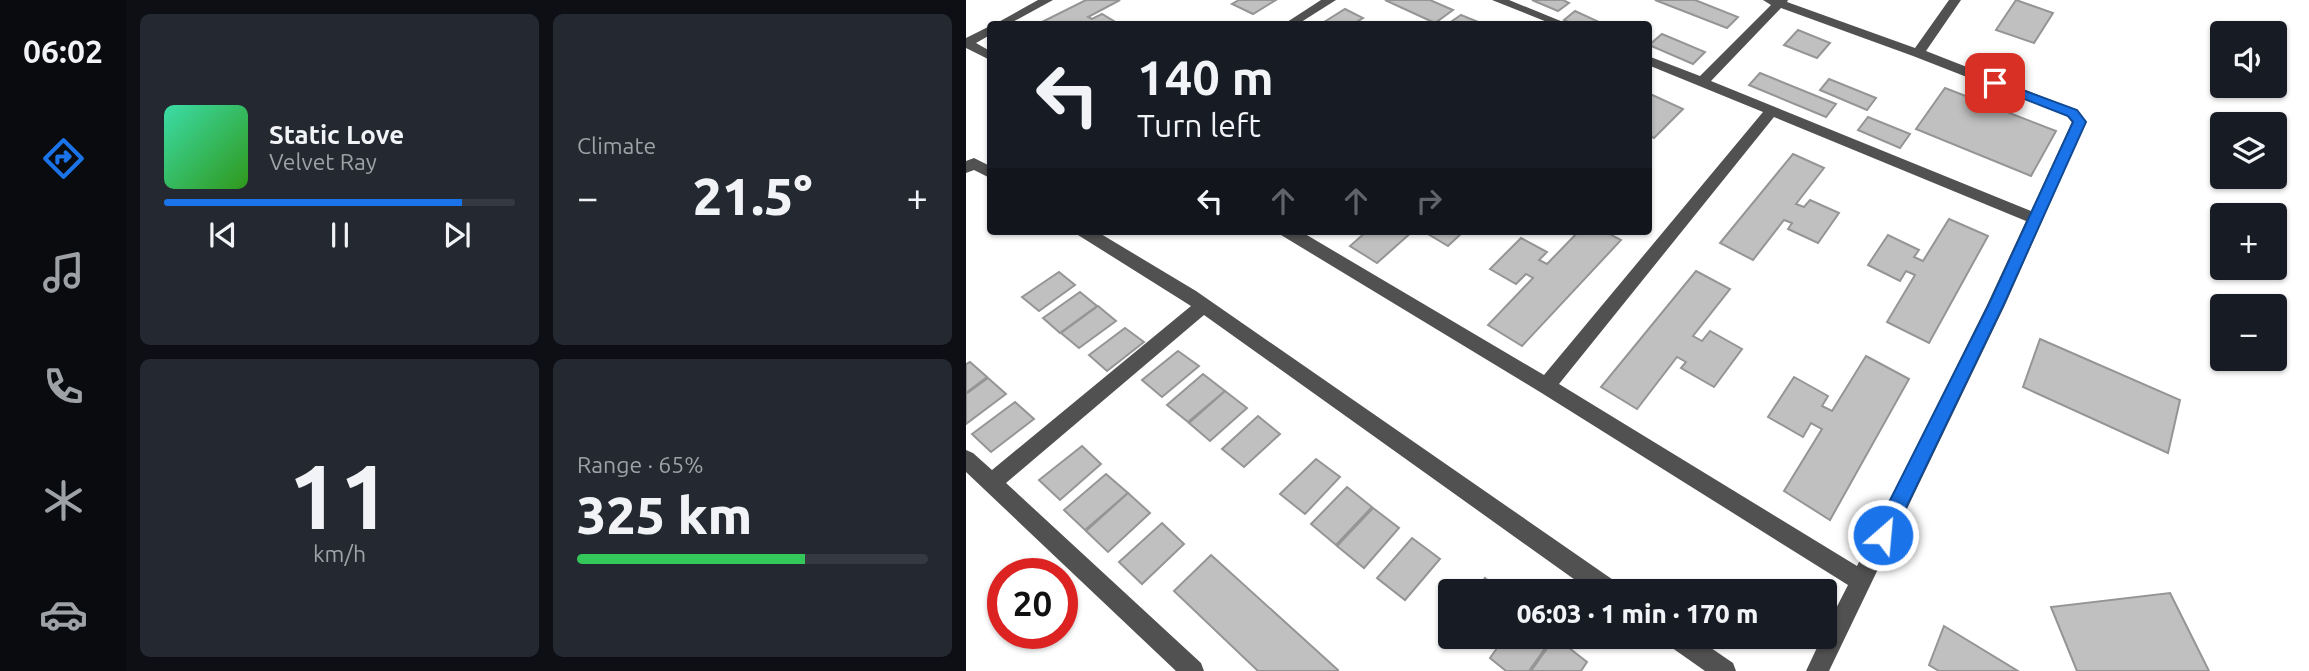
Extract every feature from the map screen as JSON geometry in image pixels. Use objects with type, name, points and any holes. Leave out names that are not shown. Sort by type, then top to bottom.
[{"type":"lane","points":[[1007,21],[1047,0]]},
{"type":"lane","points":[[1295,21],[1330,0]]},
{"type":"lane","points":[[1498,0],[1554,21]]},
{"type":"lane","points":[[1918,53],[1955,0]]},
{"type":"lane","points":[[1702,82],[1776,1],[2077,115],[2079,122],[1996,304],[1817,671]]},
{"type":"lane","points":[[966,43],[987,32]]},
{"type":"lane","points":[[966,43],[987,54]]},
{"type":"lane","points":[[1652,62],[2034,218]]},
{"type":"lane","points":[[1546,386],[1771,112]]},
{"type":"lane","points":[[969,163],[987,155]]},
{"type":"lane","points":[[969,163],[987,172]]},
{"type":"lane","points":[[1090,235],[1202,306],[1592,579]]},
{"type":"lane","points":[[1309,236],[1860,580]]},
{"type":"lane","points":[[992,483],[1202,306]]},
{"type":"lane","points":[[966,459],[1193,671]]},
{"type":"lane","points":[[1693,649],[1725,671]]},
{"type":"building","points":[[1086,0],[1120,0],[1088,17],[1092,19],[1102,14],[1114,21],[1044,21]]},
{"type":"building","points":[[1239,0],[1276,0],[1253,14],[1232,4]]},
{"type":"building","points":[[1385,0],[1430,0],[1453,10],[1438,21],[1431,21]]},
{"type":"building","points":[[1532,0],[1563,0],[1569,3],[1558,11]]},
{"type":"building","points":[[1655,0],[1695,0],[1738,17],[1727,28]]},
{"type":"building","points":[[2016,0],[2053,13],[2034,43],[1996,30]]},
{"type":"building","points":[[1345,9],[1363,18],[1358,21],[1326,21]]},
{"type":"building","points":[[1575,11],[1597,21],[1566,21],[1564,20]]},
{"type":"building","points":[[1461,15],[1476,21],[1452,21]]},
{"type":"building","points":[[1798,30],[1830,43],[1817,58],[1784,45]]},
{"type":"building","points":[[1662,34],[1705,52],[1693,64],[1652,46],[1652,42]]},
{"type":"building","points":[[1760,73],[1836,104],[1826,117],[1749,85]]},
{"type":"building","points":[[1829,79],[1876,98],[1867,110],[1820,90]]},
{"type":"building","points":[[1945,88],[2056,131],[2031,176],[1916,129]]},
{"type":"building","points":[[1652,95],[1683,109],[1652,137]]},
{"type":"building","points":[[1868,117],[1910,134],[1900,148],[1858,130]]},
{"type":"building","points":[[1793,154],[1824,168],[1796,204],[1804,207],[1810,200],[1839,213],[1818,243],[1788,229],[1792,223],[1784,220],[1753,260],[1720,243]]},
{"type":"building","points":[[1949,219],[1988,236],[1929,343],[1887,322],[1915,275],[1906,271],[1900,281],[1868,265],[1888,235],[1919,250],[1914,257],[1923,261]]},
{"type":"building","points":[[1362,235],[1408,235],[1377,263],[1350,246]]},
{"type":"building","points":[[1430,235],[1460,235],[1448,246]]},
{"type":"building","points":[[1575,235],[1612,235],[1621,240],[1522,346],[1488,325],[1533,278],[1526,274],[1516,284],[1490,269],[1521,238],[1547,252],[1539,260],[1547,264]]},
{"type":"building","points":[[1696,271],[1730,289],[1693,336],[1702,341],[1710,331],[1742,349],[1714,387],[1681,368],[1686,362],[1677,357],[1637,409],[1601,387]]},
{"type":"building","points":[[1059,272],[1075,285],[1039,311],[1022,297]]},
{"type":"building","points":[[1080,292],[1097,306],[1060,333],[1043,318]]},
{"type":"building","points":[[1098,306],[1116,321],[1079,348],[1061,333]]},
{"type":"building","points":[[1125,328],[1144,342],[1107,371],[1089,355]]},
{"type":"building","points":[[2040,339],[2180,400],[2168,453],[2023,387]]},
{"type":"building","points":[[1178,351],[1199,366],[1162,397],[1142,380]]},
{"type":"building","points":[[1866,356],[1909,379],[1830,520],[1784,491],[1822,429],[1811,423],[1803,437],[1768,417],[1794,377],[1828,396],[1822,406],[1832,411]]},
{"type":"building","points":[[970,362],[987,377],[966,393],[966,364]]},
{"type":"building","points":[[1203,374],[1225,391],[1188,422],[1167,405]]},
{"type":"building","points":[[988,378],[1006,394],[966,424],[966,394]]},
{"type":"building","points":[[1225,391],[1247,408],[1210,441],[1189,423]]},
{"type":"building","points":[[1015,402],[1034,419],[991,452],[972,434]]},
{"type":"building","points":[[1258,416],[1280,434],[1244,467],[1222,449]]},
{"type":"building","points":[[1082,446],[1101,464],[1060,500],[1039,480]]},
{"type":"building","points":[[1316,459],[1340,477],[1305,514],[1280,494]]},
{"type":"building","points":[[1106,474],[1128,493],[1085,530],[1064,510]]},
{"type":"building","points":[[1347,487],[1372,507],[1336,545],[1311,524]]},
{"type":"building","points":[[1128,493],[1150,513],[1108,552],[1086,531]]},
{"type":"building","points":[[1373,508],[1399,528],[1364,568],[1337,546]]},
{"type":"building","points":[[1162,523],[1184,544],[1142,584],[1119,562]]},
{"type":"building","points":[[1412,538],[1440,559],[1405,600],[1377,578]]},
{"type":"building","points":[[1211,555],[1338,670],[1258,671],[1174,591]]},
{"type":"building","points":[[2170,593],[2209,671],[2077,671],[2051,607]]},
{"type":"building","points":[[1944,626],[2018,671],[1939,671],[1929,665]]},
{"type":"building","points":[[1496,649],[1545,649],[1529,671],[1506,671],[1490,658]]},
{"type":"building","points":[[1547,649],[1570,649],[1587,662],[1581,671],[1531,671]]},
{"type":"route","points":[[1883,535],[2026,242],[2034,218],[2079,122],[2077,115],[1995,83]]}]
